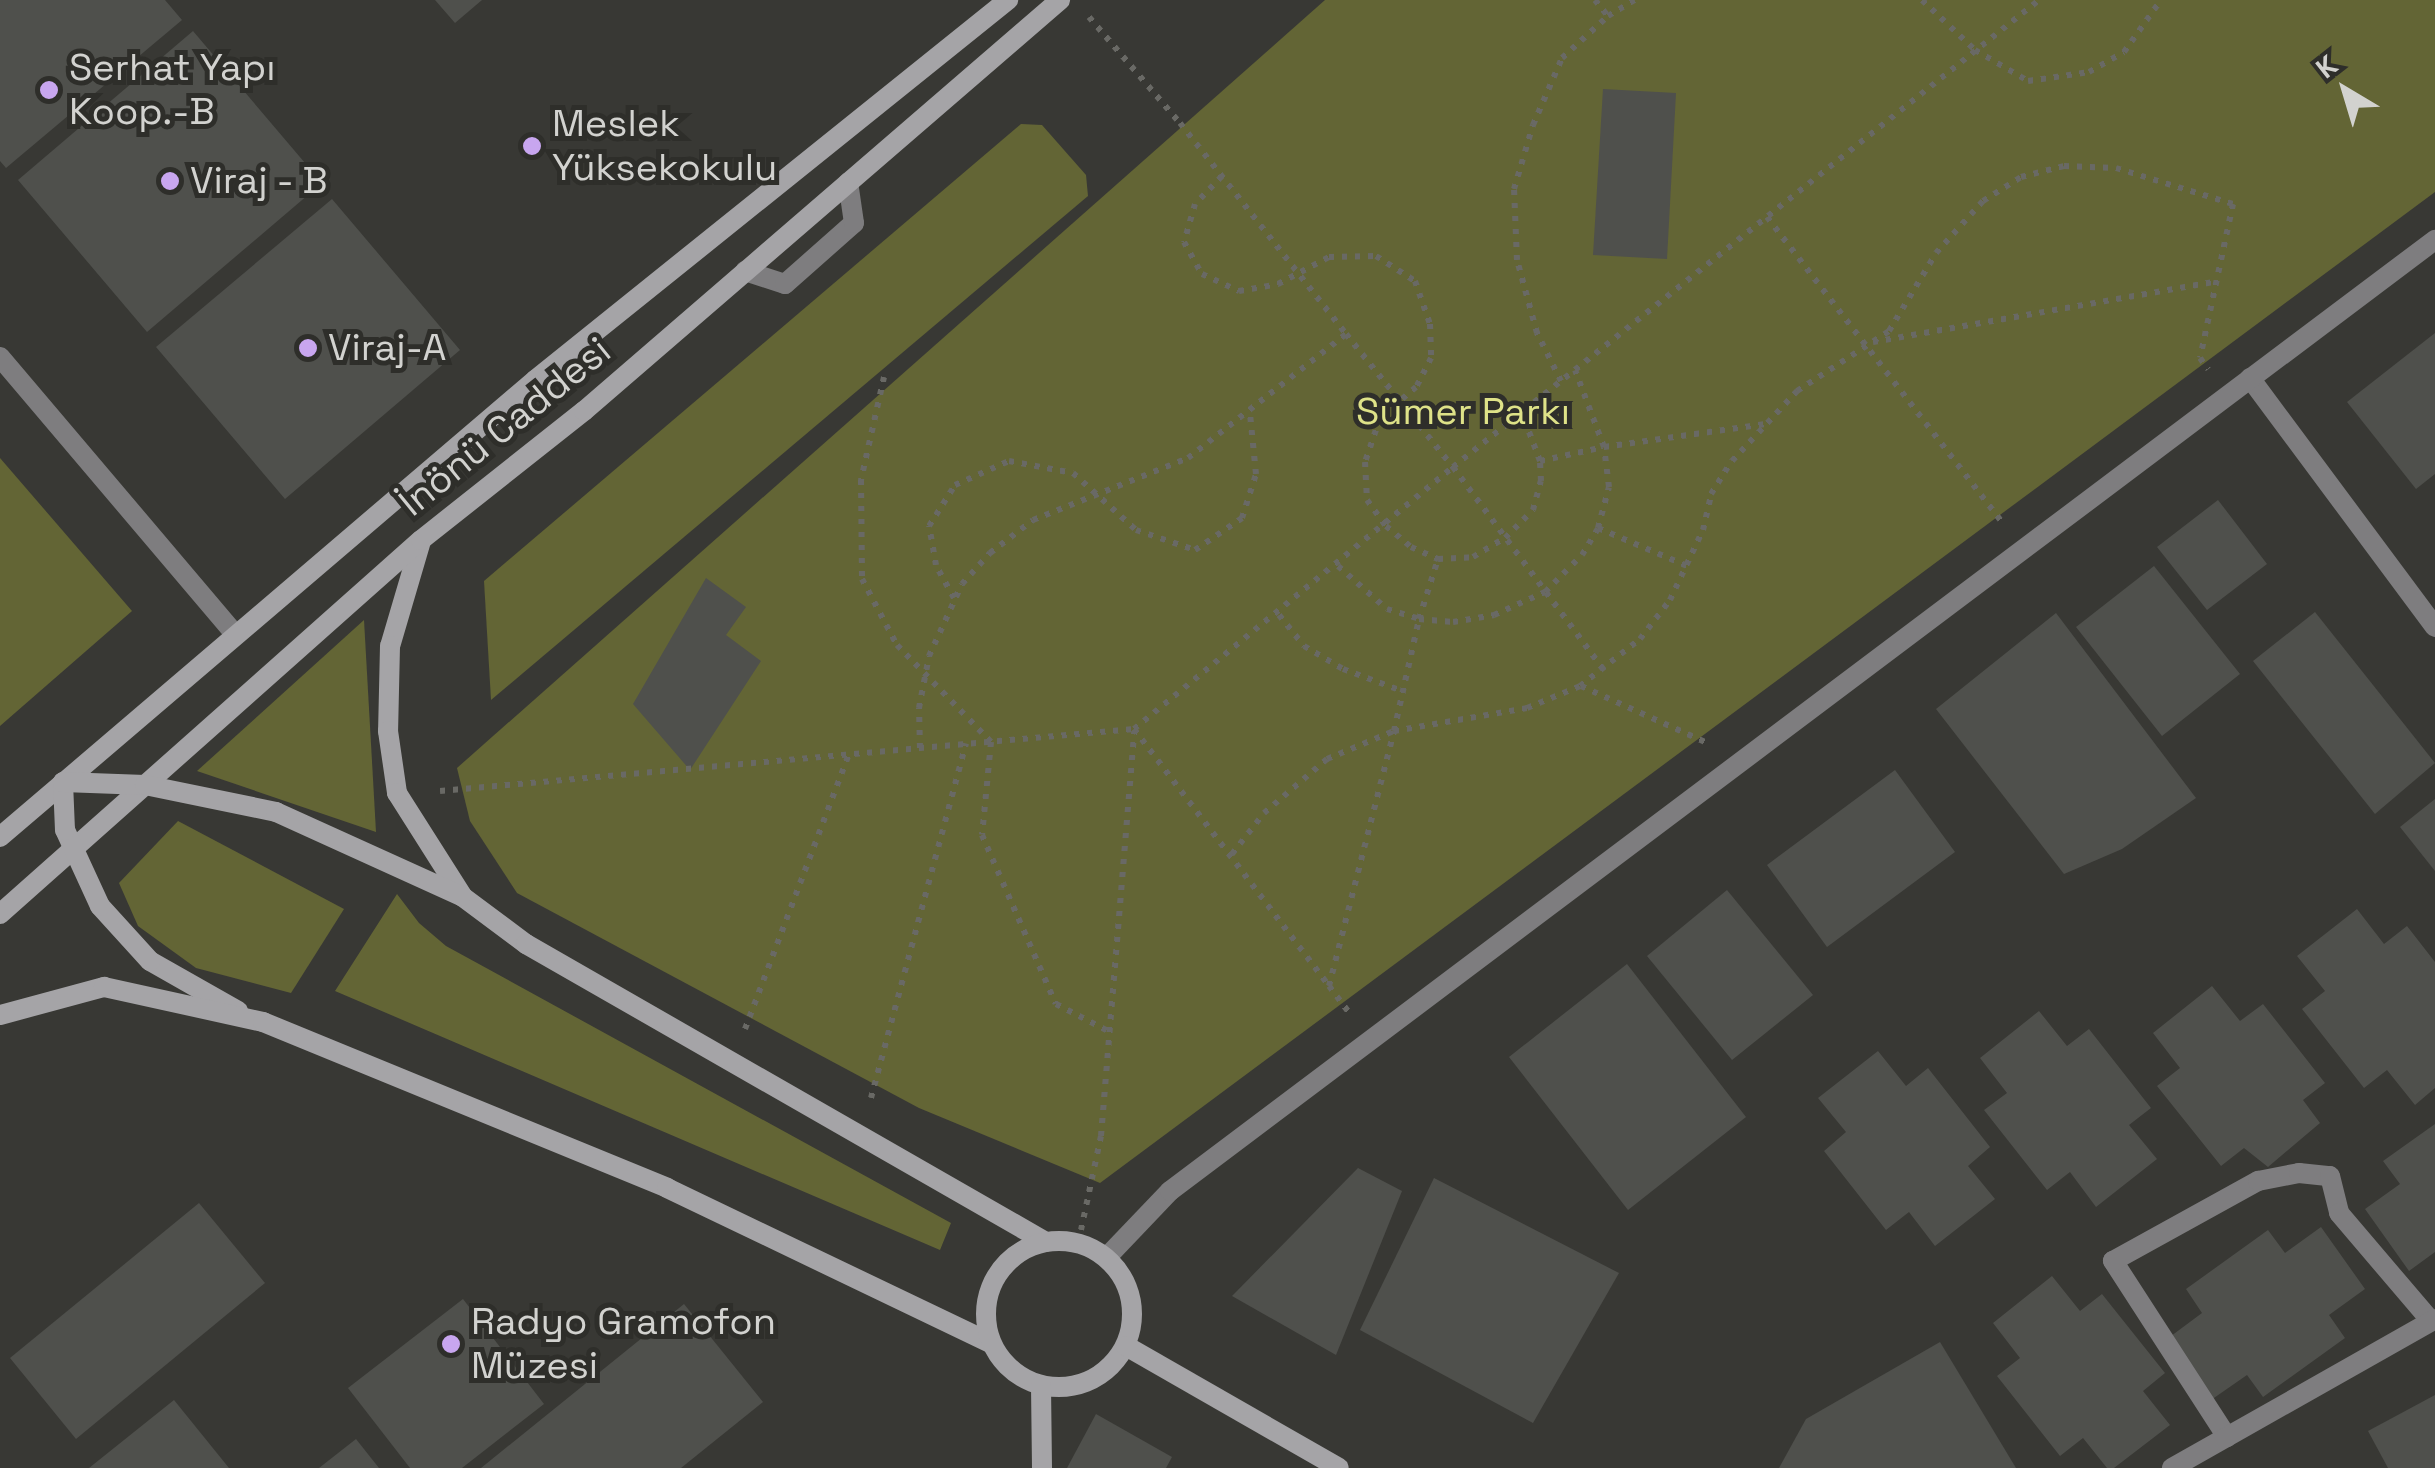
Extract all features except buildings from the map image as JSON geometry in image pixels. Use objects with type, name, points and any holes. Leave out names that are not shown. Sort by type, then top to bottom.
[{"type":"main road","name":"İnönü Caddesi","points":[[0,837],[535,380],[1008,0]]},
{"type":"main road","name":"İnönü Caddesi","points":[[0,914],[421,540],[584,410],[1060,0]]},
{"type":"main road","points":[[421,540],[390,646],[388,732],[397,793],[463,896]]},
{"type":"main road","points":[[256,1021],[150,961],[100,906],[66,830],[64,782],[145,785],[276,812],[463,896],[526,944],[1046,1242]]},
{"type":"main road","points":[[0,1015],[104,987],[256,1021],[448,1094],[667,1188],[991,1343]]},
{"type":"main road","points":[[1046,1242],[1078,1242],[1107,1257],[1126,1284],[1133,1315],[1126,1346],[1105,1373],[1074,1387],[1041,1386],[1011,1370],[991,1343],[985,1311],[995,1278],[1017,1254],[1046,1242]]},
{"type":"main road","points":[[1126,1346],[1339,1468]]},
{"type":"main road","points":[[1041,1386],[1042,1468]]},
{"type":"street","points":[[745,271],[784,284],[854,223],[848,182]]},
{"type":"street","points":[[1107,1257],[1170,1191],[2435,240]]},
{"type":"street","points":[[0,356],[236,634]]},
{"type":"street","points":[[2250,378],[2435,628]]},
{"type":"street","points":[[2172,1468],[2227,1437],[2433,1320],[2339,1213],[2330,1176],[2299,1172],[2258,1181],[2112,1261],[2227,1437]]},
{"type":"path","points":[[1595,0],[1608,16]]},
{"type":"path","points":[[1561,381],[1537,333],[1517,260],[1514,189],[1533,125],[1562,58],[1608,16],[1634,0]]},
{"type":"path","points":[[1922,0],[1975,50],[2028,80],[2089,72],[2124,52],[2161,0]]},
{"type":"path","points":[[462,791],[1134,730],[1338,566],[1453,467],[2039,0]]},
{"type":"path","points":[[1084,13],[1222,176],[1453,467],[1604,670]]},
{"type":"path","points":[[1232,854],[1264,813],[1327,759],[1394,731],[1526,708],[1580,686],[1604,670],[1640,639],[1670,600],[1712,494],[1732,461],[1797,391],[1889,332],[1936,253],[1984,200],[2021,177],[2064,166],[2116,168],[2233,204],[2200,358]]},
{"type":"path","points":[[1222,176],[1196,204],[1184,242],[1202,274],[1239,291],[1278,284],[1296,270],[1329,257],[1376,256],[1415,281],[1430,324],[1431,358],[1416,388],[1380,418],[1366,462],[1367,500],[1386,526],[1412,547],[1438,559],[1473,557],[1506,538],[1534,510],[1541,481],[1540,461],[1522,412]]},
{"type":"path","points":[[1766,216],[1998,516]]},
{"type":"path","points":[[1866,344],[2215,282]]},
{"type":"path","points":[[920,748],[919,708],[925,676],[954,598],[990,553],[1032,520],[1188,458],[1346,334]]},
{"type":"path","points":[[1338,566],[1387,609],[1419,619],[1453,622],[1494,614],[1544,592],[1582,555],[1598,528],[1609,487],[1604,447],[1575,370]]},
{"type":"path","points":[[884,377],[861,480],[862,580],[897,645],[991,742]]},
{"type":"path","points":[[954,598],[936,565],[930,526],[955,485],[1009,461],[1073,473],[1136,530],[1195,550],[1242,518],[1256,474],[1250,413]]},
{"type":"path","points":[[1540,461],[1604,447],[1766,424]]},
{"type":"path","points":[[1598,528],[1686,566]]},
{"type":"path","points":[[1134,730],[1329,986],[1419,619],[1438,559]]},
{"type":"path","points":[[1278,615],[1304,646],[1343,669],[1403,691]]},
{"type":"path","points":[[1580,686],[1744,760]]},
{"type":"path","points":[[1078,1242],[1101,1136],[1134,730]]},
{"type":"path","points":[[991,742],[982,835],[1056,1004],[1110,1032]]},
{"type":"path","points":[[860,1138],[966,744]]},
{"type":"path","points":[[732,1063],[848,755]]},
{"type":"green space","name":"Sümer Parkı","points":[[1325,0],[2435,0],[2435,192],[1100,1183],[919,1108],[517,893],[470,821],[457,768]]},
{"type":"green space","points":[[1021,124],[1042,125],[1086,175],[1088,196],[491,700],[484,581]]},
{"type":"green space","points":[[0,458],[132,611],[0,726]]},
{"type":"green space","points":[[364,620],[376,832],[197,771]]},
{"type":"green space","points":[[178,821],[344,909],[291,993],[196,968],[138,926],[119,883]]},
{"type":"green space","points":[[397,894],[419,923],[446,946],[951,1223],[940,1250],[335,991]]},
{"type":"place","name":"Serhat Yapı Koop.-B","points":[[49,90]]},
{"type":"place","name":"Meslek Yüksekokulu","points":[[532,146]]},
{"type":"place","name":"Viraj - B","points":[[170,181]]},
{"type":"place","name":"Viraj-A","points":[[308,348]]},
{"type":"place","name":"Radyo Gramofon Müzesi","points":[[451,1344]]}]
